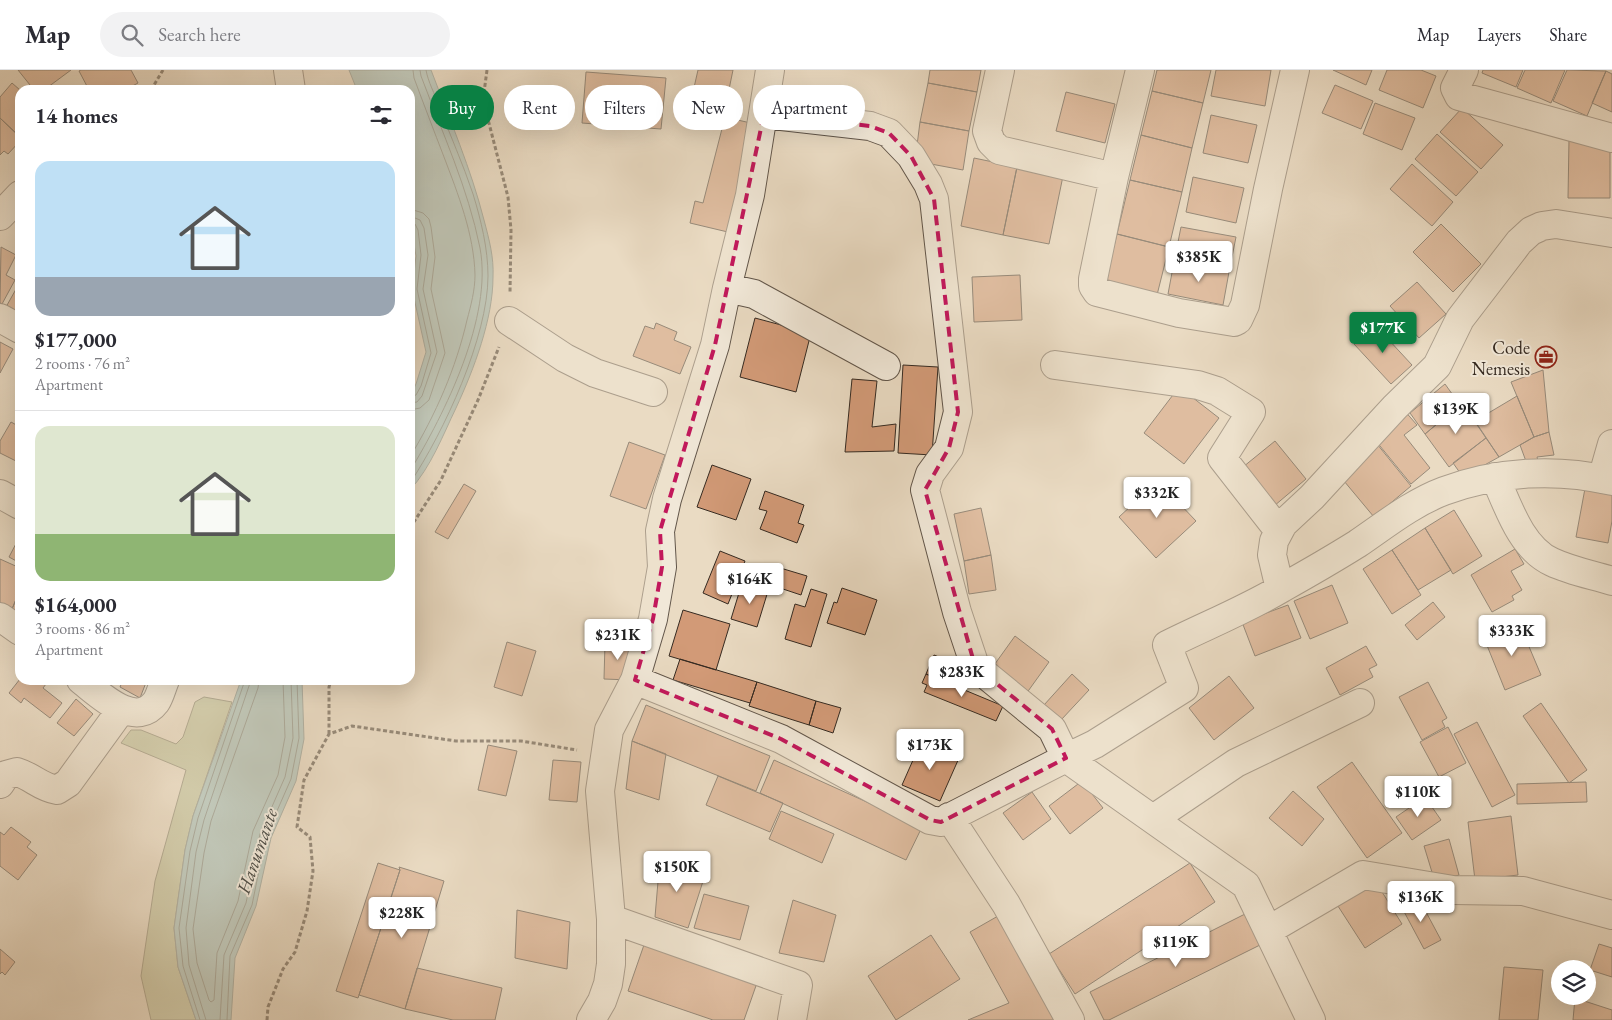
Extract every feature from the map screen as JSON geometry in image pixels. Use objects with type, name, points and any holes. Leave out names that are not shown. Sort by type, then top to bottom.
[{"type":"street","points":[[288,70],[290,85]]},
{"type":"street","points":[[768,85],[770,70]]},
{"type":"street","points":[[1000,70],[987,131],[992,142],[999,150],[1114,177]]},
{"type":"street","points":[[1140,70],[1114,177],[1093,286],[1097,292],[1179,313],[1234,322],[1238,320],[1245,305],[1268,189],[1295,70]]},
{"type":"street","points":[[1464,70],[1455,88],[1459,96],[1612,138]]},
{"type":"street","points":[[865,125],[888,133],[911,156],[928,184],[934,199],[958,412],[949,448],[930,474],[924,490],[957,612],[975,666],[1052,729],[1066,758],[1246,884],[1311,1020]]},
{"type":"street","points":[[591,1020],[602,1001],[608,984],[611,964],[610,919],[600,790],[605,755],[610,730],[635,680],[653,619],[662,567],[660,531],[667,499],[715,345],[750,195],[761,130]]},
{"type":"street","points":[[0,216],[15,200]]},
{"type":"street","points":[[1280,589],[1272,555],[1274,541],[1283,524],[1312,496],[1395,407],[1438,366],[1460,320],[1519,242],[1532,231],[1542,226],[1556,224],[1612,233]]},
{"type":"street","points":[[727,288],[754,294],[886,366]]},
{"type":"street","points":[[0,318],[15,326]]},
{"type":"street","points":[[509,321],[565,358],[595,373],[654,392]]},
{"type":"street","points":[[1055,365],[1198,385],[1218,391],[1251,412],[1222,458],[1279,531]]},
{"type":"street","points":[[635,680],[781,739],[930,820],[941,822],[1095,744],[1184,688],[1167,645],[1280,589],[1356,544],[1406,510],[1444,491],[1495,477],[1525,472],[1578,474],[1607,480],[1612,444]]},
{"type":"street","points":[[1495,477],[1512,516],[1532,548],[1551,562],[1612,581]]},
{"type":"street","points":[[0,494],[15,503]]},
{"type":"street","points":[[0,617],[15,628]]},
{"type":"street","points":[[88,685],[121,710],[135,713],[147,709],[156,702],[163,685]]},
{"type":"street","points":[[1153,819],[1236,763],[1360,703]]},
{"type":"street","points":[[0,784],[6,775],[17,772],[26,775],[45,788],[57,790],[68,782],[121,710]]},
{"type":"street","points":[[949,817],[1006,904],[1070,1020]]},
{"type":"street","points":[[1269,930],[1363,875],[1452,890],[1524,891],[1612,915]]},
{"type":"street","points":[[610,919],[798,985],[792,1020]]},
{"type":"path","points":[[154,85],[163,70]]},
{"type":"path","points":[[267,1020],[268,1007],[284,969],[295,952],[307,911],[313,871],[310,837],[297,827],[304,780],[329,734],[329,685]]},
{"type":"path","points":[[329,734],[352,726],[456,741],[521,741],[605,755]]},
{"type":"highlighted area","points":[[764,114],[870,126],[889,133],[911,156],[934,199],[958,412],[949,448],[925,490],[975,666],[1052,729],[1066,758],[941,822],[930,820],[781,739],[635,680],[653,619],[662,567],[660,531],[715,345]]},
{"type":"green space","points":[[204,697],[232,702],[193,816],[185,850],[174,928],[178,967],[196,1020],[151,1020],[141,976],[155,881],[186,770],[121,743],[131,730],[141,730],[176,744],[183,737],[195,702]]},
{"type":"water","points":[[349,70],[431,70],[437,85],[430,85],[430,130],[454,130],[473,182],[486,227],[492,255],[493,277],[490,310],[476,360],[436,451],[415,484],[415,386],[426,352],[415,302],[415,85],[355,85]]},
{"type":"water","name":"Hanumante","points":[[239,685],[302,685],[304,739],[296,781],[271,838],[256,906],[235,958],[231,1020],[196,1020],[178,967],[174,928],[185,850],[193,816]]},
{"type":"building","points":[[18,70],[71,70],[51,85],[30,85]]},
{"type":"building","points":[[131,70],[138,83],[134,85],[86,85],[79,71]]},
{"type":"building","points":[[698,70],[733,70],[730,85],[695,85]]},
{"type":"building","points":[[930,70],[981,70],[977,92],[928,83]]},
{"type":"building","points":[[1157,70],[1211,70],[1203,103],[1152,91]]},
{"type":"building","points":[[1216,70],[1271,70],[1265,106],[1211,96]]},
{"type":"building","points":[[1333,70],[1372,70],[1366,85]]},
{"type":"building","points":[[1387,70],[1421,70],[1436,76],[1423,108],[1379,90]]},
{"type":"building","points":[[1483,70],[1523,70],[1516,87],[1482,73]]},
{"type":"building","points":[[1525,70],[1565,70],[1551,103],[1517,88]]},
{"type":"building","points":[[1567,70],[1606,71],[1587,116],[1553,101]]},
{"type":"building","points":[[1606,71],[1612,74],[1612,112],[1592,103]]},
{"type":"building","points":[[586,72],[666,78],[663,109],[663,85],[585,85],[585,123],[582,123]]},
{"type":"building","points":[[12,83],[15,86],[15,132],[0,118],[0,97]]},
{"type":"building","points":[[928,83],[977,92],[969,131],[920,122]]},
{"type":"building","points":[[1335,85],[1373,101],[1361,129],[1322,113]]},
{"type":"building","points":[[1152,91],[1203,103],[1192,148],[1141,135]]},
{"type":"building","points":[[1066,92],[1115,104],[1105,143],[1056,131]]},
{"type":"building","points":[[1375,103],[1415,118],[1402,150],[1363,134]]},
{"type":"building","points":[[1462,108],[1503,145],[1481,169],[1440,132]]},
{"type":"building","points":[[1211,115],[1257,125],[1248,163],[1203,153]]},
{"type":"building","points":[[0,118],[15,132],[15,146],[8,154],[4,151],[0,155]]},
{"type":"building","points":[[743,121],[753,124],[753,130],[758,130],[732,233],[690,223],[695,201],[703,203],[722,130],[743,130]]},
{"type":"building","points":[[920,122],[969,131],[963,170],[915,161]]},
{"type":"building","points":[[1437,134],[1478,172],[1456,196],[1415,159]]},
{"type":"building","points":[[1141,135],[1192,148],[1182,192],[1130,180]]},
{"type":"building","points":[[1569,140],[1610,140],[1610,198],[1568,198]]},
{"type":"building","points":[[974,158],[1017,167],[1003,235],[961,226]]},
{"type":"building","points":[[1412,164],[1453,202],[1432,226],[1390,189]]},
{"type":"building","points":[[1017,167],[1063,176],[1049,244],[1003,235]]},
{"type":"building","points":[[1193,177],[1244,188],[1236,223],[1186,212]]},
{"type":"building","points":[[1130,180],[1182,192],[1169,247],[1117,234]]},
{"type":"building","points":[[1441,224],[1481,264],[1453,292],[1413,252]]},
{"type":"building","points":[[1181,227],[1236,237],[1229,272],[1174,262]]},
{"type":"building","points":[[1117,234],[1169,247],[1156,299],[1104,287]]},
{"type":"building","points":[[1,247],[15,254],[6,275],[15,280],[2,304],[0,303]]},
{"type":"building","points":[[1174,262],[1229,272],[1223,305],[1168,294]]},
{"type":"building","points":[[1020,275],[1022,320],[974,322],[972,277]]},
{"type":"building","points":[[1417,282],[1446,314],[1419,338],[1390,306]]},
{"type":"building","points":[[15,291],[15,312],[6,307]]},
{"type":"building","points":[[755,318],[811,333],[796,392],[740,377]]},
{"type":"building","points":[[656,323],[677,332],[674,340],[691,347],[680,374],[633,356],[645,326],[654,329]]},
{"type":"building","points":[[1375,325],[1412,365],[1391,384],[1354,344]]},
{"type":"building","points":[[0,342],[13,349],[0,373]]},
{"type":"building","points":[[903,365],[938,367],[932,455],[898,453]]},
{"type":"building","points":[[1543,370],[1549,432],[1534,437],[1511,382]]},
{"type":"building","points":[[852,379],[877,381],[872,427],[896,424],[894,451],[845,452]]},
{"type":"building","points":[[1445,384],[1460,405],[1425,434],[1410,413]]},
{"type":"building","points":[[1179,387],[1219,418],[1184,464],[1144,433]]},
{"type":"building","points":[[1517,396],[1534,437],[1499,457],[1475,421]]},
{"type":"building","points":[[1462,403],[1486,438],[1449,467],[1425,434]]},
{"type":"building","points":[[1403,409],[1417,425],[1404,435],[1430,468],[1411,484],[1371,435]]},
{"type":"building","points":[[11,422],[15,424],[15,460],[0,453],[0,441]]},
{"type":"building","points":[[1549,432],[1554,455],[1537,457],[1538,461],[1527,464],[1520,445],[1534,437]]},
{"type":"building","points":[[1486,438],[1499,457],[1463,477],[1453,463]]},
{"type":"building","points":[[1275,441],[1306,479],[1274,506],[1243,467]]},
{"type":"building","points":[[629,442],[665,455],[646,509],[610,496]]},
{"type":"building","points":[[1377,444],[1411,486],[1374,517],[1339,475]]},
{"type":"building","points":[[712,465],[751,479],[736,520],[697,507]]},
{"type":"building","points":[[1158,481],[1196,521],[1156,558],[1119,517]]},
{"type":"building","points":[[1586,483],[1612,488],[1612,521],[1608,543],[1576,537]]},
{"type":"building","points":[[464,484],[476,491],[448,539],[435,532]]},
{"type":"building","points":[[765,491],[804,505],[798,523],[804,525],[797,543],[760,529],[767,511],[759,509]]},
{"type":"building","points":[[981,508],[991,555],[964,561],[954,514]]},
{"type":"building","points":[[1454,510],[1482,556],[1453,574],[1425,528]]},
{"type":"building","points":[[1425,528],[1451,570],[1418,590],[1392,550]]},
{"type":"building","points":[[15,546],[15,560],[9,557]]},
{"type":"building","points":[[1515,549],[1524,564],[1511,571],[1522,590],[1512,596],[1514,600],[1492,612],[1471,575]]},
{"type":"building","points":[[1392,550],[1421,595],[1392,614],[1363,569]]},
{"type":"building","points":[[720,551],[745,561],[728,604],[703,593]]},
{"type":"building","points":[[991,555],[996,590],[969,594],[964,561]]},
{"type":"building","points":[[0,559],[15,566],[15,602],[12,609],[0,604]]},
{"type":"building","points":[[767,564],[807,576],[801,595],[762,582]]},
{"type":"building","points":[[742,583],[768,591],[757,627],[731,619]]},
{"type":"building","points":[[1332,585],[1348,623],[1310,639],[1294,601]]},
{"type":"building","points":[[842,588],[877,600],[865,635],[827,623],[834,602],[837,603]]},
{"type":"building","points":[[811,589],[827,594],[811,647],[785,639],[795,604],[805,607]]},
{"type":"building","points":[[1433,602],[1445,617],[1417,640],[1405,625]]},
{"type":"building","points":[[1288,605],[1301,638],[1255,656],[1242,622]]},
{"type":"building","points":[[683,610],[730,624],[716,670],[669,656]]},
{"type":"building","points":[[1519,623],[1541,675],[1505,690],[1484,638]]},
{"type":"building","points":[[1015,636],[1049,662],[1026,694],[992,668]]},
{"type":"building","points":[[507,642],[536,651],[522,696],[494,687]]},
{"type":"building","points":[[605,643],[631,643],[630,680],[604,679]]},
{"type":"building","points":[[1366,646],[1377,665],[1369,669],[1373,677],[1340,695],[1326,668]]},
{"type":"building","points":[[934,655],[958,665],[951,684],[926,674]]},
{"type":"building","points":[[680,659],[757,682],[750,703],[673,680]]},
{"type":"building","points":[[926,674],[1003,706],[996,721],[924,692],[927,685],[922,683]]},
{"type":"building","points":[[1072,674],[1089,690],[1061,720],[1044,705]]},
{"type":"building","points":[[1229,676],[1254,708],[1214,740],[1189,708]]},
{"type":"building","points":[[757,682],[816,701],[809,725],[749,706]]},
{"type":"building","points":[[1428,682],[1447,718],[1442,721],[1445,727],[1422,740],[1399,697]]},
{"type":"building","points":[[15,685],[45,685],[43,688],[62,703],[50,718],[24,698],[21,703],[9,693]]},
{"type":"building","points":[[121,685],[145,685],[140,698],[120,687]]},
{"type":"building","points":[[76,699],[93,714],[74,736],[57,723]]},
{"type":"building","points":[[816,701],[841,708],[833,733],[809,725]]},
{"type":"building","points":[[1541,703],[1587,770],[1569,783],[1523,716]]},
{"type":"building","points":[[646,705],[770,756],[756,791],[632,741]]},
{"type":"building","points":[[1477,722],[1515,795],[1492,807],[1454,734]]},
{"type":"building","points":[[1448,727],[1466,763],[1439,777],[1420,742]]},
{"type":"building","points":[[632,741],[666,754],[659,800],[626,789]]},
{"type":"building","points":[[921,742],[959,758],[940,801],[902,785]]},
{"type":"building","points":[[488,745],[517,751],[506,796],[478,790]]},
{"type":"building","points":[[553,760],[581,762],[577,802],[549,800]]},
{"type":"building","points":[[774,760],[922,827],[906,860],[760,793]]},
{"type":"building","points":[[1352,762],[1402,833],[1367,858],[1317,787]]},
{"type":"building","points":[[718,776],[783,803],[770,832],[706,805]]},
{"type":"building","points":[[1082,781],[1103,808],[1070,834],[1049,806]]},
{"type":"building","points":[[1586,782],[1587,802],[1517,804],[1517,784]]},
{"type":"building","points":[[1293,791],[1324,819],[1302,846],[1269,818]]},
{"type":"building","points":[[1032,792],[1051,819],[1023,840],[1003,813]]},
{"type":"building","points":[[1425,797],[1441,820],[1412,840],[1396,817]]},
{"type":"building","points":[[781,811],[834,834],[822,863],[769,839]]},
{"type":"building","points":[[1511,816],[1518,875],[1475,880],[1468,822]]},
{"type":"building","points":[[11,827],[31,842],[27,847],[37,855],[18,880],[0,866],[0,832],[4,835]]},
{"type":"building","points":[[1449,839],[1459,875],[1435,882],[1424,846]]},
{"type":"building","points":[[660,858],[705,875],[688,928],[655,917]]},
{"type":"building","points":[[378,863],[400,870],[358,998],[336,991]]},
{"type":"building","points":[[1190,863],[1215,902],[1075,994],[1049,954]]},
{"type":"building","points":[[399,867],[444,881],[405,1009],[359,995],[400,870]]},
{"type":"building","points":[[1374,879],[1402,924],[1365,948],[1336,903]]},
{"type":"building","points":[[704,894],[749,906],[740,940],[694,928]]},
{"type":"building","points":[[1418,897],[1441,940],[1424,949],[1401,906]]},
{"type":"building","points":[[793,900],[836,915],[824,962],[779,953]]},
{"type":"building","points":[[517,910],[570,922],[567,969],[515,958]]},
{"type":"building","points":[[1005,912],[1063,1020],[968,1020],[1009,1003],[970,932]]},
{"type":"building","points":[[1247,913],[1262,944],[1109,1020],[1104,1020],[1090,992]]},
{"type":"building","points":[[931,935],[960,979],[896,1020],[868,976]]},
{"type":"building","points":[[645,942],[758,980],[744,1020],[713,1020],[628,991]]},
{"type":"building","points":[[1599,944],[1612,948],[1612,977],[1596,972],[1596,960],[1593,960]]},
{"type":"building","points":[[0,949],[15,962],[5,975],[2,972],[0,974]]},
{"type":"building","points":[[1504,967],[1543,970],[1538,1020],[1499,1020]]},
{"type":"building","points":[[417,968],[502,988],[495,1020],[453,1020],[405,1009]]},
{"type":"building","points":[[1574,1005],[1596,1005],[1612,1010],[1612,1020],[1573,1020]]},
{"type":"place","name":"Code Nemesis","points":[[1546,357]]}]
